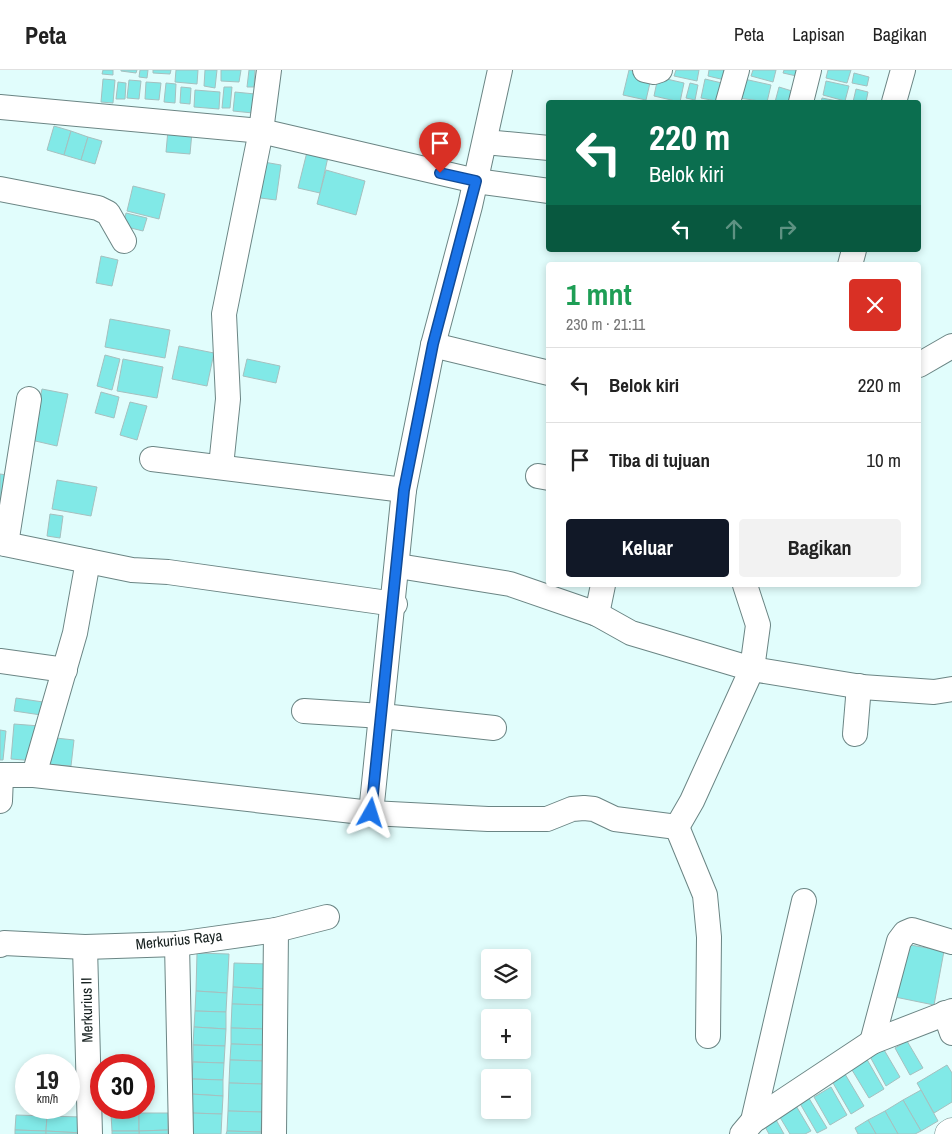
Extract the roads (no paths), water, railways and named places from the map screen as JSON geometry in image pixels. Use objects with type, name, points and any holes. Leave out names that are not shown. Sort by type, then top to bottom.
[{"type":"street","points":[[221,466],[228,399],[224,314],[261,132],[269,70]]},
{"type":"street","points":[[371,813],[398,566],[404,490],[433,344],[476,181],[500,70]]},
{"type":"street","points":[[645,70],[654,72],[660,70]]},
{"type":"street","points":[[729,100],[737,70]]},
{"type":"street","points":[[802,100],[809,70]]},
{"type":"street","points":[[895,100],[903,70]]},
{"type":"street","points":[[0,107],[261,132],[476,181],[546,192]]},
{"type":"street","points":[[485,142],[546,148]]},
{"type":"street","points":[[0,189],[98,208],[108,213],[124,240]]},
{"type":"street","points":[[433,344],[546,372]]},
{"type":"street","points":[[921,364],[952,346]]},
{"type":"street","points":[[29,399],[3,544],[132,570],[168,572],[394,604]]},
{"type":"street","points":[[152,459],[404,490]]},
{"type":"street","points":[[34,775],[75,633],[88,561]]},
{"type":"street","points":[[398,566],[510,584],[597,614],[631,633],[752,669],[859,686],[934,692],[952,689]]},
{"type":"street","points":[[597,614],[603,587]]},
{"type":"street","points":[[677,827],[692,801],[752,669],[758,625],[745,587]]},
{"type":"street","points":[[0,661],[64,670]]},
{"type":"street","points":[[854,734],[859,686]]},
{"type":"street","points":[[304,711],[382,716],[494,728]]},
{"type":"street","points":[[0,801],[0,775],[34,775],[371,813],[488,819],[547,819],[572,809],[584,808],[594,809],[615,819],[677,827]]},
{"type":"street","points":[[677,827],[705,894],[709,937],[708,1036]]},
{"type":"street","points":[[747,1128],[804,901]]},
{"type":"street","name":"Merkurius Raya","points":[[0,945],[4,943],[86,947],[177,944],[276,930],[327,917]]},
{"type":"street","points":[[274,1134],[276,930]]},
{"type":"street","points":[[872,1042],[900,941],[905,933],[912,930],[952,942]]},
{"type":"street","points":[[177,944],[181,1134]]},
{"type":"street","name":"Merkurius II","points":[[86,947],[90,1134]]},
{"type":"street","points":[[747,1128],[872,1042],[950,1019]]}]
